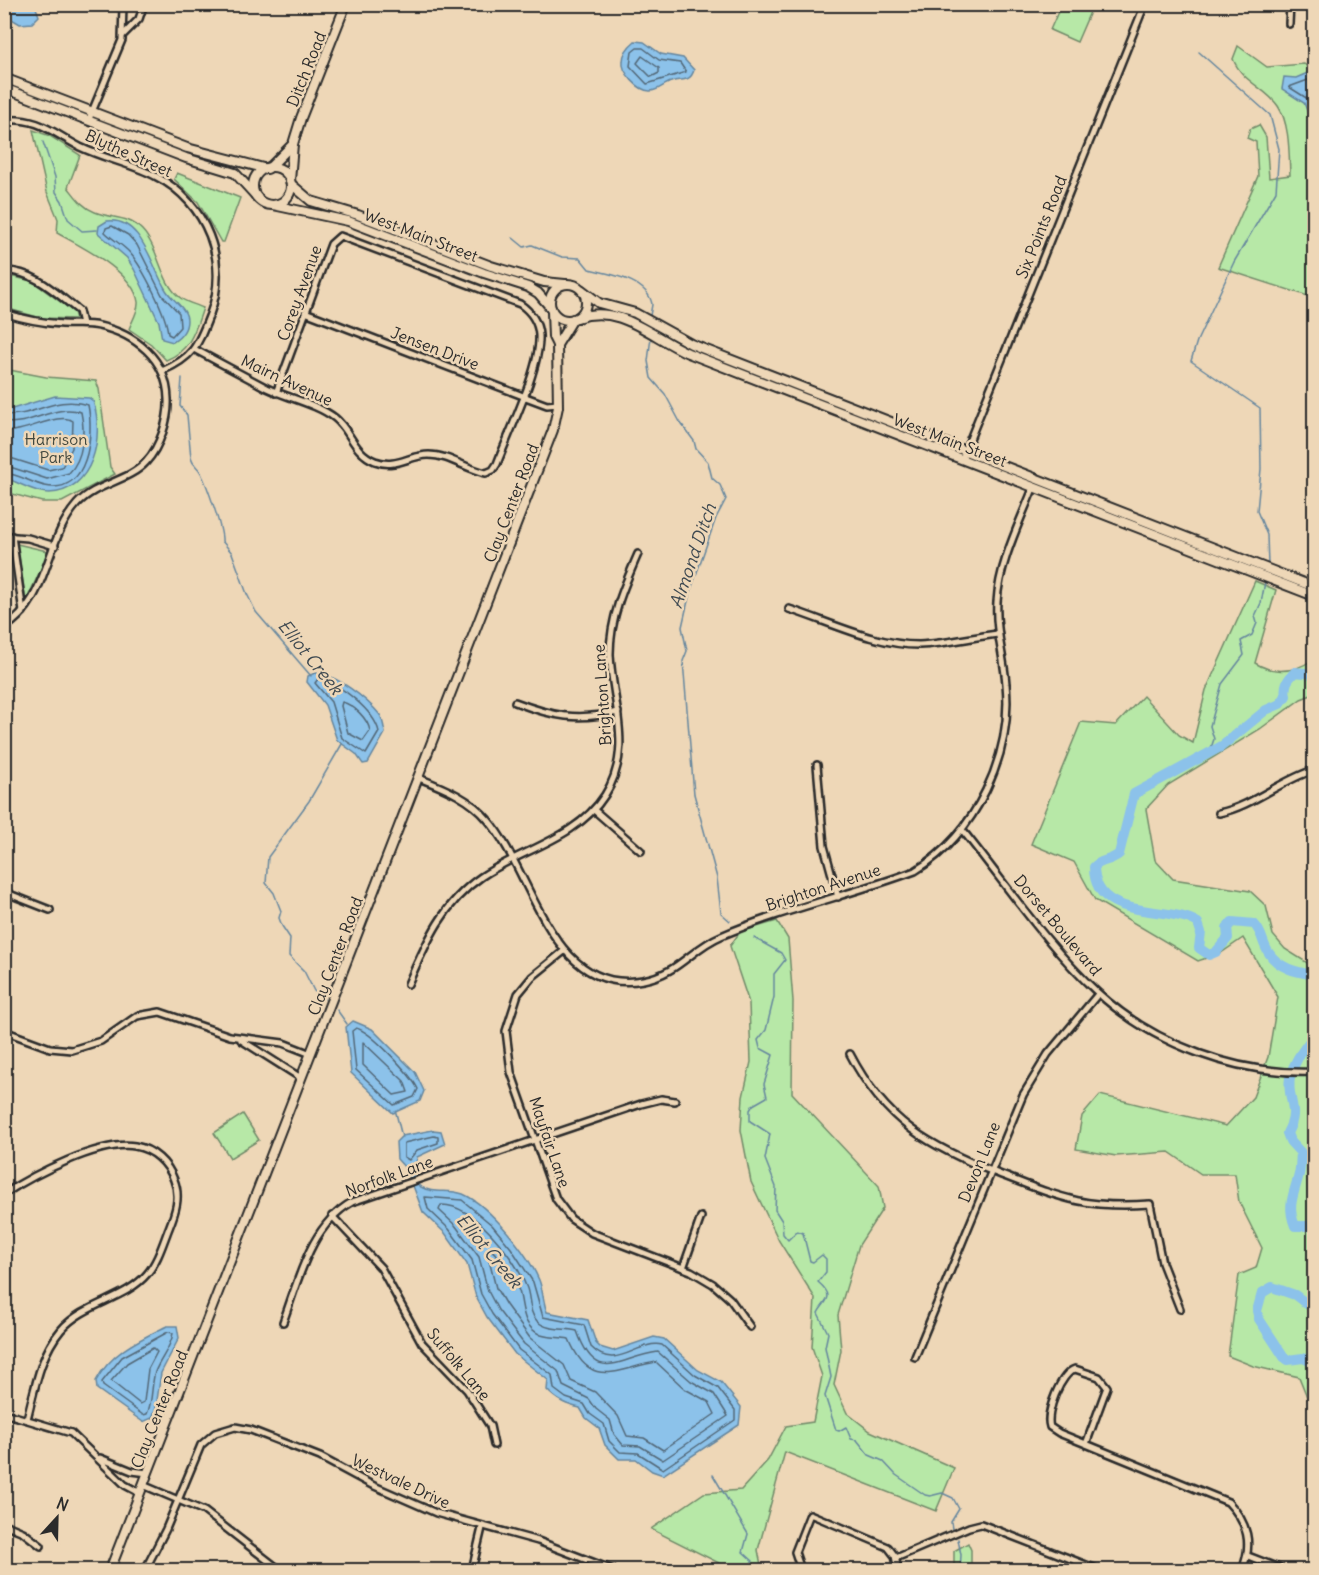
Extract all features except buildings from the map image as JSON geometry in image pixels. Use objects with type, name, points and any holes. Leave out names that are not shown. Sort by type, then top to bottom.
[{"type":"street","points":[[91,115],[123,35],[123,4]]},
{"type":"street","points":[[123,35],[139,19],[144,4]]},
{"type":"street","name":"Ditch Road","points":[[291,182],[293,144],[345,4]]},
{"type":"street","name":"Six Points Road","points":[[963,455],[1144,4]]},
{"type":"street","points":[[1289,24],[1290,4]]},
{"type":"street","points":[[4,78],[91,115],[176,154],[238,174],[261,202],[273,205],[289,196],[291,182],[280,170],[198,152],[91,115],[4,88]]},
{"type":"street","name":"Blythe Street","points":[[4,120],[22,120],[53,129],[81,147],[154,175],[176,189],[193,206],[211,240],[217,276],[213,303],[194,349]]},
{"type":"street","name":"Ditch Road","points":[[268,168],[293,144]]},
{"type":"street","points":[[257,197],[255,180],[268,168]]},
{"type":"street","name":"West Main Street","points":[[291,182],[311,201],[358,215],[483,264],[544,282],[565,284]]},
{"type":"street","name":"West Main Street","points":[[273,205],[348,221],[528,287],[538,293],[551,310]]},
{"type":"street","name":"Corey Avenue","points":[[276,393],[330,244],[337,237],[348,237],[437,272]]},
{"type":"street","points":[[443,257],[437,272],[520,304],[528,311],[536,324],[539,336],[537,355],[523,396]]},
{"type":"street","points":[[4,271],[29,275],[41,282],[79,311],[82,324]]},
{"type":"street","points":[[557,345],[586,307],[582,290],[575,285],[565,284],[553,291],[550,299],[551,310],[560,318],[575,319]]},
{"type":"street","name":"West Main Street","points":[[582,290],[599,303],[640,315],[691,344],[963,455],[1034,487],[1314,596]]},
{"type":"street","name":"Clay Center Road","points":[[110,1570],[553,430],[558,404],[557,345],[553,337],[551,310]]},
{"type":"street","name":"Jensen Drive","points":[[304,312],[523,396],[548,405],[558,404]]},
{"type":"street","points":[[4,313],[47,323],[102,326],[133,339],[150,352],[162,371],[168,391],[168,411],[153,453],[139,468],[101,485],[82,498],[70,513],[36,593],[23,612],[4,628]]},
{"type":"street","name":"West Main Street","points":[[575,319],[608,315],[627,319],[695,356],[963,455],[1037,478],[1314,586]]},
{"type":"street","points":[[162,371],[185,360],[194,349]]},
{"type":"street","name":"Mairn Avenue","points":[[194,349],[276,393],[334,417],[360,452],[377,462],[398,464],[429,455],[483,472],[490,471],[497,464],[523,396]]},
{"type":"street","name":"Brighton Avenue","points":[[419,778],[453,792],[479,810],[501,836],[564,951],[579,964],[600,976],[641,981],[668,973],[719,937],[915,871],[949,846],[963,831],[976,809],[1003,739],[1006,685],[998,634],[997,603],[1003,571],[1037,478]]},
{"type":"street","points":[[4,536],[55,546]]},
{"type":"street","points":[[12,536],[23,612]]},
{"type":"street","name":"Brighton Lane","points":[[408,984],[432,931],[451,903],[482,876],[569,830],[594,810],[610,787],[619,761],[622,736],[611,661],[613,623],[638,554]]},
{"type":"street","points":[[789,609],[868,635],[904,644],[936,643],[998,634]]},
{"type":"street","points":[[515,702],[562,717],[579,718],[618,712]]},
{"type":"street","points":[[817,765],[824,846],[838,897]]},
{"type":"street","points":[[1219,813],[1240,808],[1275,786],[1314,770]]},
{"type":"street","points":[[594,810],[642,851]]},
{"type":"street","name":"Dorset Boulevard","points":[[963,831],[1070,964],[1098,994],[1151,1031],[1177,1044],[1227,1062],[1276,1071],[1311,1072]]},
{"type":"street","points":[[4,892],[50,910]]},
{"type":"street","name":"Mayfair Lane","points":[[564,951],[532,977],[518,994],[506,1031],[508,1062],[556,1199],[572,1219],[592,1233],[683,1268],[713,1284],[730,1299],[750,1327]]},
{"type":"street","name":"Devon Lane","points":[[915,1357],[1016,1110],[1039,1067],[1098,994]]},
{"type":"street","points":[[4,1031],[50,1048],[72,1050],[96,1043],[137,1016],[156,1012],[171,1014],[239,1039],[301,1078]]},
{"type":"street","points":[[239,1039],[283,1043],[311,1054]]},
{"type":"street","points":[[850,1053],[867,1085],[904,1125],[937,1148],[1070,1201],[1110,1206],[1150,1204],[1162,1263],[1180,1310]]},
{"type":"street","name":"Norfolk Lane","points":[[283,1322],[315,1240],[332,1216],[352,1202],[657,1100],[675,1101]]},
{"type":"street","points":[[4,1194],[52,1167],[123,1145],[142,1148],[158,1157],[171,1173],[177,1193],[174,1216],[154,1264],[146,1275],[134,1286],[77,1315],[51,1344],[40,1370],[27,1419]]},
{"type":"street","name":"Suffolk Lane","points":[[332,1216],[367,1252],[389,1280],[422,1343],[467,1390],[490,1426],[494,1445]]},
{"type":"street","points":[[683,1268],[701,1216]]},
{"type":"street","points":[[1086,1444],[1107,1387],[1099,1377],[1075,1369],[1063,1377],[1048,1416],[1048,1422],[1054,1430],[1086,1444],[1228,1502],[1246,1526],[1248,1556],[1242,1570]]},
{"type":"street","points":[[4,1413],[71,1433],[125,1485],[178,1499],[204,1511],[276,1569]]},
{"type":"street","name":"Westvale Drive","points":[[145,1570],[201,1445],[215,1433],[228,1428],[246,1428],[326,1459],[408,1502],[482,1528],[538,1541],[613,1570]]},
{"type":"street","points":[[98,1458],[132,1472],[148,1473]]},
{"type":"street","points":[[801,1570],[795,1552],[810,1514],[883,1544],[892,1551],[898,1570]]},
{"type":"street","points":[[4,1524],[23,1532],[41,1546]]},
{"type":"street","points":[[896,1558],[973,1525],[984,1524],[1099,1570]]},
{"type":"street","points":[[471,1570],[482,1528]]},
{"type":"street","points":[[1248,1556],[1284,1570]]},
{"type":"green space","points":[[1061,5],[1093,5],[1077,42],[1050,30]]},
{"type":"green space","points":[[1238,46],[1267,67],[1304,64],[1314,71],[1314,298],[1218,267],[1258,176],[1256,142],[1247,138],[1250,129],[1259,125],[1266,137],[1269,178],[1290,175],[1288,139],[1282,113],[1273,100],[1237,67],[1233,59]]},
{"type":"green space","points":[[33,130],[50,136],[80,155],[68,187],[86,207],[95,212],[137,225],[148,238],[164,276],[175,293],[184,300],[203,308],[186,346],[174,356],[166,360],[151,344],[129,329],[138,302],[127,281],[93,253],[57,233],[58,219],[47,192]]},
{"type":"green space","points":[[177,173],[240,198],[224,242],[221,242],[198,202],[174,179]]},
{"type":"green space","points":[[5,275],[32,281],[74,312],[76,319],[41,318],[5,308]]},
{"type":"green space","name":"Harrison Park","points":[[4,369],[46,377],[96,381],[110,467],[115,474],[62,502],[42,502],[5,492]]},
{"type":"green space","points":[[17,544],[47,551],[48,554],[26,601]]},
{"type":"green space","points":[[1255,581],[1276,590],[1255,663],[1270,669],[1285,670],[1300,667],[1314,659],[1314,694],[1301,699],[1260,729],[1168,785],[1146,809],[1155,860],[1173,879],[1250,891],[1266,906],[1273,935],[1285,949],[1314,967],[1314,1120],[1309,1139],[1314,1153],[1314,1414],[1299,1377],[1253,1366],[1228,1356],[1239,1275],[1256,1268],[1262,1248],[1239,1202],[1235,1174],[1201,1174],[1169,1152],[1116,1156],[1076,1149],[1082,1116],[1100,1095],[1226,1126],[1253,1097],[1268,1057],[1278,997],[1243,938],[1221,953],[1198,961],[1095,900],[1074,862],[1031,844],[1081,722],[1116,725],[1143,696],[1179,735],[1193,743],[1206,690]]},
{"type":"green space","points":[[777,921],[788,939],[793,1001],[792,1093],[879,1186],[883,1208],[859,1245],[838,1315],[841,1350],[834,1385],[847,1413],[870,1431],[954,1468],[936,1511],[785,1452],[758,1550],[762,1570],[721,1570],[719,1563],[651,1529],[704,1493],[741,1490],[768,1460],[786,1426],[813,1422],[822,1376],[812,1347],[815,1298],[779,1241],[751,1182],[741,1130],[743,1097],[751,1062],[749,1003],[730,946],[740,932]]},
{"type":"green space","points":[[243,1114],[259,1140],[230,1158],[214,1133]]},
{"type":"green space","points":[[968,1543],[971,1550],[971,1570],[954,1570],[954,1551]]},
{"type":"water","points":[[4,5],[35,5],[39,16],[32,23],[20,24],[5,15]]},
{"type":"water","points":[[635,41],[644,42],[661,54],[683,58],[694,70],[692,74],[688,78],[671,82],[653,91],[641,88],[628,75],[623,65],[625,52]]},
{"type":"water","points":[[1310,72],[1314,76],[1314,128],[1304,103],[1282,89],[1284,77],[1296,78]]},
{"type":"water","points":[[107,221],[119,222],[129,227],[137,235],[166,290],[185,312],[187,320],[185,330],[173,342],[162,339],[159,322],[127,258],[98,233],[99,226]]},
{"type":"water","name":"Harrison Park","points":[[55,396],[89,398],[93,401],[96,415],[96,445],[92,460],[76,483],[64,490],[43,493],[5,478],[5,408],[12,409]]},
{"type":"water","points":[[315,673],[323,674],[350,688],[380,715],[385,733],[368,763],[363,764],[356,754],[337,740],[325,705],[307,682],[308,676]]},
{"type":"water","points":[[353,1021],[372,1029],[415,1072],[424,1091],[420,1101],[393,1113],[351,1073],[346,1027]]},
{"type":"water","points":[[433,1130],[441,1131],[445,1144],[417,1157],[415,1173],[419,1186],[430,1190],[463,1194],[485,1209],[507,1232],[534,1269],[547,1312],[588,1320],[596,1343],[600,1347],[613,1351],[654,1337],[664,1339],[698,1370],[721,1382],[741,1407],[739,1425],[663,1475],[652,1471],[636,1459],[619,1459],[605,1445],[599,1428],[586,1418],[580,1408],[562,1402],[551,1394],[547,1390],[548,1380],[515,1354],[487,1317],[476,1297],[467,1264],[445,1233],[423,1212],[407,1170],[397,1159],[396,1142],[402,1136]]},
{"type":"water","points":[[167,1326],[177,1326],[179,1338],[161,1373],[152,1418],[143,1422],[97,1389],[96,1381],[109,1362],[127,1348]]},
{"type":"waterway","points":[[1199,52],[1270,115],[1279,149],[1276,191],[1234,262],[1197,341],[1191,361],[1260,408],[1261,469],[1257,511],[1267,535],[1268,565]]},
{"type":"waterway","name":"Elliot Creek","points":[[4,63],[11,69]]},
{"type":"waterway","name":"Elliot Creek","points":[[43,142],[55,177],[56,192],[62,201],[68,219],[82,231],[97,230]]},
{"type":"waterway","name":"Almond Ditch","points":[[513,238],[524,247],[532,245],[562,257],[580,258],[589,269],[635,283],[649,296],[652,304],[650,317]]},
{"type":"waterway","name":"Almond Ditch","points":[[651,337],[648,361],[651,378],[665,394],[680,422],[694,441],[696,449],[708,462],[712,478],[720,485],[726,499],[716,518],[690,592],[682,627],[687,651],[683,661],[694,794],[717,878],[721,913],[730,921]]},
{"type":"waterway","name":"Elliot Creek","points":[[182,378],[180,406],[187,415],[191,458],[207,487],[222,541],[232,553],[256,612],[311,676]]},
{"type":"waterway","points":[[1209,754],[1214,739],[1210,726],[1222,684],[1244,655],[1241,641],[1252,635],[1257,623],[1255,616],[1261,603],[1265,582]]},
{"type":"waterway","points":[[1314,674],[1295,672],[1287,683],[1286,696],[1280,704],[1266,710],[1222,746],[1134,794],[1119,854],[1094,867],[1097,884],[1106,896],[1119,904],[1185,917],[1198,923],[1201,932],[1199,948],[1209,955],[1216,952],[1228,938],[1227,928],[1232,922],[1254,924],[1267,950],[1278,963],[1289,969],[1314,975]]},
{"type":"waterway","name":"Elliot Creek","points":[[324,999],[314,991],[304,971],[289,956],[290,938],[279,918],[281,911],[274,893],[266,883],[268,857],[309,801],[342,744]]},
{"type":"waterway","name":"Almond Ditch","points":[[754,938],[781,953],[785,960],[774,974],[774,997],[766,1030],[758,1040],[760,1048],[773,1055],[764,1084],[767,1097],[753,1105],[750,1110],[750,1121],[770,1134],[765,1159],[776,1187],[775,1210],[782,1221],[783,1234],[788,1240],[797,1231],[803,1233],[810,1261],[813,1262],[822,1255],[826,1259],[826,1272],[818,1282],[824,1287],[828,1296],[818,1313],[828,1333],[825,1347],[831,1377],[825,1396],[836,1430],[839,1431],[846,1427],[851,1439],[857,1440],[869,1455],[883,1461],[896,1475],[925,1495],[942,1493],[953,1498],[959,1509],[951,1522],[952,1529]]},
{"type":"waterway","name":"Elliot Creek","points":[[337,1010],[347,1024]]},
{"type":"waterway","points":[[1314,1035],[1297,1060],[1290,1077],[1293,1117],[1287,1133],[1290,1141],[1301,1153],[1300,1172],[1291,1213],[1295,1226],[1307,1226],[1314,1223]]},
{"type":"waterway","name":"Elliot Creek","points":[[396,1113],[402,1137]]},
{"type":"waterway","points":[[1314,1304],[1307,1304],[1295,1295],[1272,1287],[1262,1293],[1257,1311],[1259,1319],[1284,1357],[1288,1360],[1303,1358],[1314,1363]]},
{"type":"waterway","points":[[713,1475],[748,1534],[743,1552],[753,1561],[743,1570]]},
{"type":"waterway","name":"Almond Ditch","points":[[958,1539],[961,1555],[960,1570]]}]
